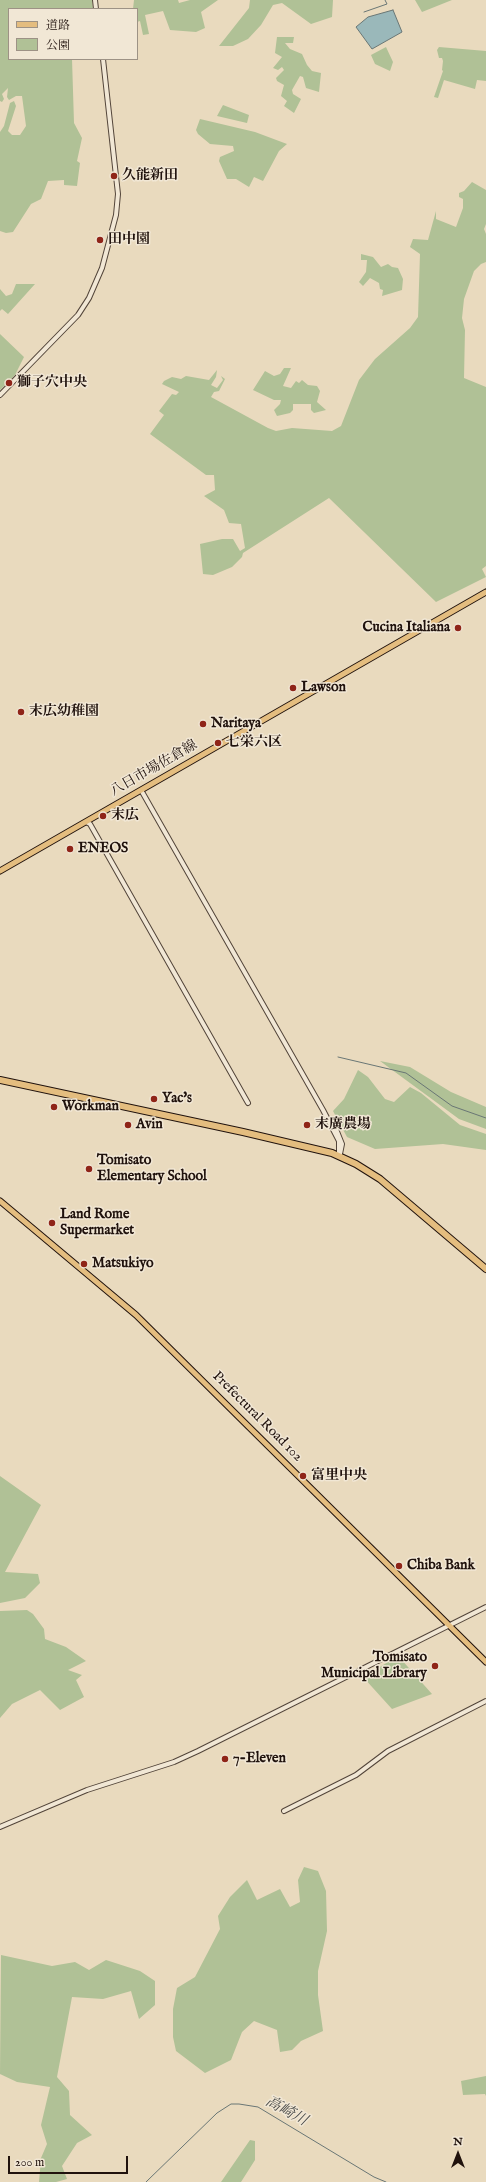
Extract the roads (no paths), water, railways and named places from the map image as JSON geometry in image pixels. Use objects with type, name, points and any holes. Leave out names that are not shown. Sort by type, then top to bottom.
[{"type":"highway","points":[[0,1080],[317,1148],[339,1156],[380,1179],[486,1269]]},
{"type":"main road","name":"八日市場佐倉線","points":[[0,871],[486,592]]},
{"type":"main road","name":"Prefectural Road 102","points":[[0,1201],[136,1315],[486,1662]]},
{"type":"street","points":[[0,396],[78,315],[89,298],[102,268],[116,215],[118,194],[103,60]]},
{"type":"street","points":[[141,790],[342,1141],[343,1150],[339,1156]]},
{"type":"street","points":[[86,822],[90,824],[248,1103]]},
{"type":"street","points":[[0,1827],[88,1790],[192,1754],[486,1607]]},
{"type":"street","points":[[284,1811],[356,1775],[388,1751],[486,1701]]},
{"type":"water","points":[[393,10],[402,32],[372,49],[356,27],[368,17]]},
{"type":"waterway","points":[[364,12],[387,4],[385,0]]},
{"type":"waterway","points":[[338,1057],[406,1073],[452,1106],[486,1118]]},
{"type":"waterway","name":"高崎川","points":[[146,2182],[217,2113],[231,2104],[258,2107],[374,2177],[386,2182]]},
{"type":"place","name":"久能新田","points":[[114,176]]},
{"type":"place","name":"田中園","points":[[100,240]]},
{"type":"place","name":"獅子穴中央","points":[[9,383]]},
{"type":"place","name":"Cucina Italiana","points":[[458,628]]},
{"type":"place","name":"Lawson","points":[[293,688]]},
{"type":"place","name":"末広幼稚園","points":[[21,712]]},
{"type":"place","name":"Naritaya","points":[[203,724]]},
{"type":"place","name":"七栄六区","points":[[218,743]]},
{"type":"place","name":"末広","points":[[103,816]]},
{"type":"place","name":"ENEOS","points":[[70,849]]},
{"type":"place","name":"Yac's","points":[[154,1099]]},
{"type":"place","name":"Workman","points":[[54,1107]]},
{"type":"place","name":"Avin","points":[[128,1125]]},
{"type":"place","name":"末廣農場","points":[[307,1125]]},
{"type":"place","name":"Tomisato Elementary School","points":[[89,1169]]},
{"type":"place","name":"Land Rome Supermarket","points":[[52,1223]]},
{"type":"place","name":"Matsukiyo","points":[[84,1264]]},
{"type":"place","name":"富里中央","points":[[303,1476]]},
{"type":"place","name":"Chiba Bank","points":[[399,1566]]},
{"type":"place","name":"Tomisato Municipal Library","points":[[435,1666]]},
{"type":"place","name":"7-Eleven","points":[[225,1759]]}]
